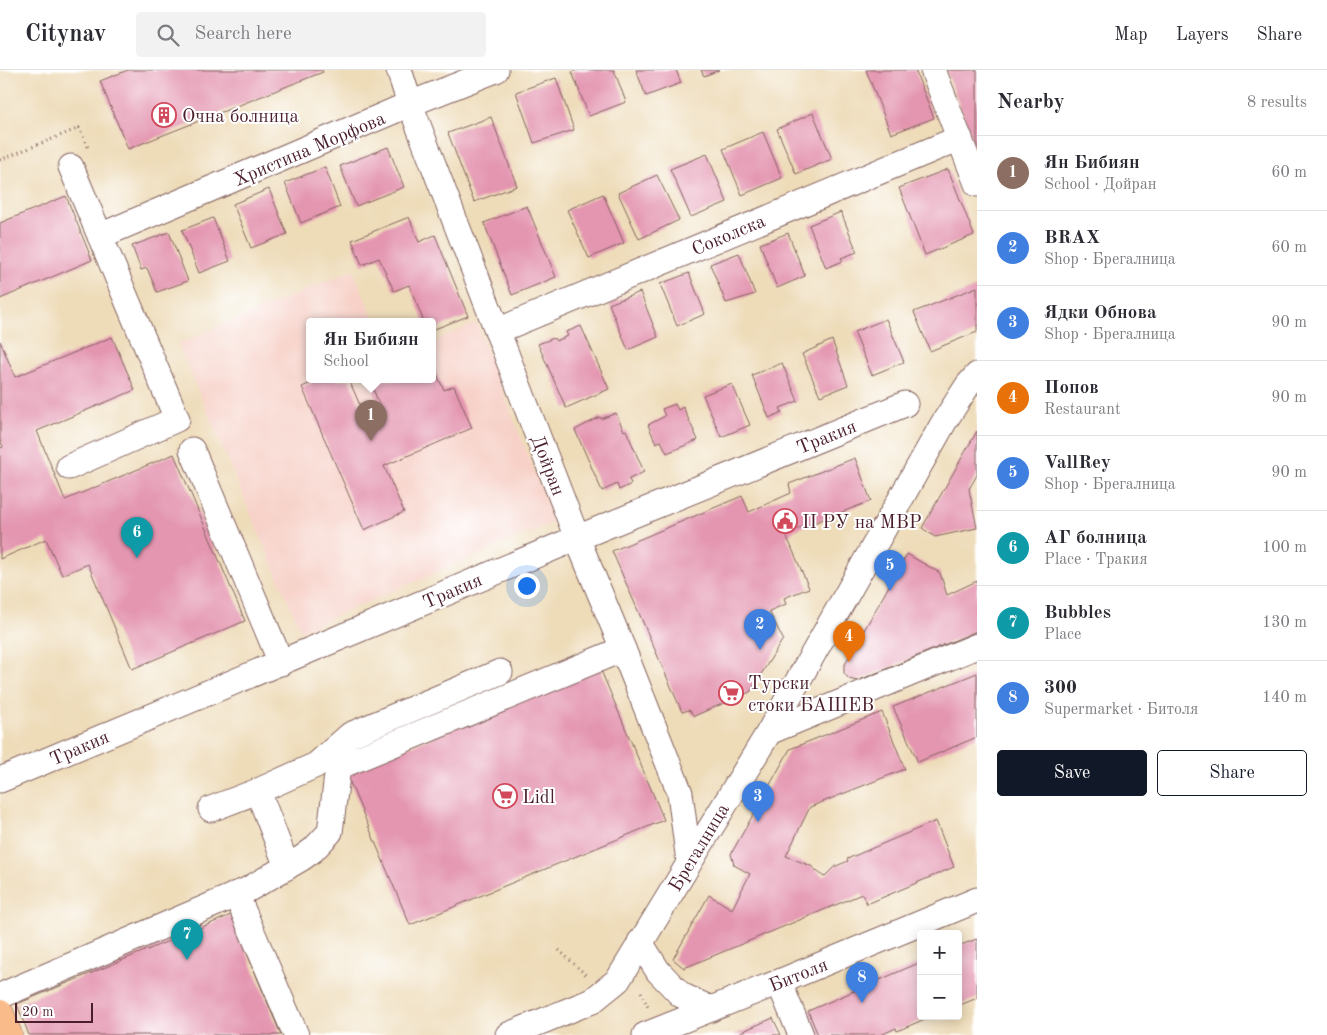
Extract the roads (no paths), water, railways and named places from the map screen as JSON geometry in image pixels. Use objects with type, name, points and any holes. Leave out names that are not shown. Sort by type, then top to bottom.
[{"type":"main road","points":[[0,1014],[8,1035]]},
{"type":"street","name":"Дойран","points":[[399,70],[410,104],[577,538],[680,794],[689,862]]},
{"type":"street","name":"Христина Морфова","points":[[111,232],[410,104],[496,70]]},
{"type":"street","points":[[933,70],[977,184]]},
{"type":"street","name":"Соколска","points":[[497,331],[960,138]]},
{"type":"street","points":[[69,467],[177,419],[111,232],[71,167]]},
{"type":"street","name":"Брегалница","points":[[508,1035],[598,996],[618,980],[769,732],[944,422],[977,374]]},
{"type":"street","name":"Тракия","points":[[0,780],[577,538],[905,404]]},
{"type":"street","points":[[192,450],[281,663]]},
{"type":"street","points":[[769,732],[977,646]]},
{"type":"street","points":[[0,996],[247,890],[313,850],[330,832],[338,767],[623,649]]},
{"type":"street","points":[[210,809],[258,791],[316,765],[350,735],[500,672]]},
{"type":"street","points":[[258,791],[287,867]]},
{"type":"street","points":[[236,894],[296,1035]]},
{"type":"street","name":"Битоля","points":[[652,1032],[977,900]]},
{"type":"street","points":[[640,942],[658,972],[681,995],[711,1009]]},
{"type":"street","points":[[779,982],[801,1035]]},
{"type":"place","name":"Очна болница","points":[[164,115]]},
{"type":"place","name":"Ян Бибиян","points":[[371,441]]},
{"type":"place","name":"II РУ на МВР","points":[[785,521]]},
{"type":"place","name":"АГ болница","points":[[137,558]]},
{"type":"place","name":"VallRey","points":[[890,591]]},
{"type":"place","name":"BRAX","points":[[760,650]]},
{"type":"place","name":"Попов","points":[[849,662]]},
{"type":"place","name":"Турски стоки БАШЕВ","points":[[731,693]]},
{"type":"place","name":"Lidl","points":[[505,796]]},
{"type":"place","name":"Ядки Обнова","points":[[758,822]]},
{"type":"place","name":"Bubbles","points":[[187,960]]},
{"type":"place","name":"300","points":[[862,1003]]}]
